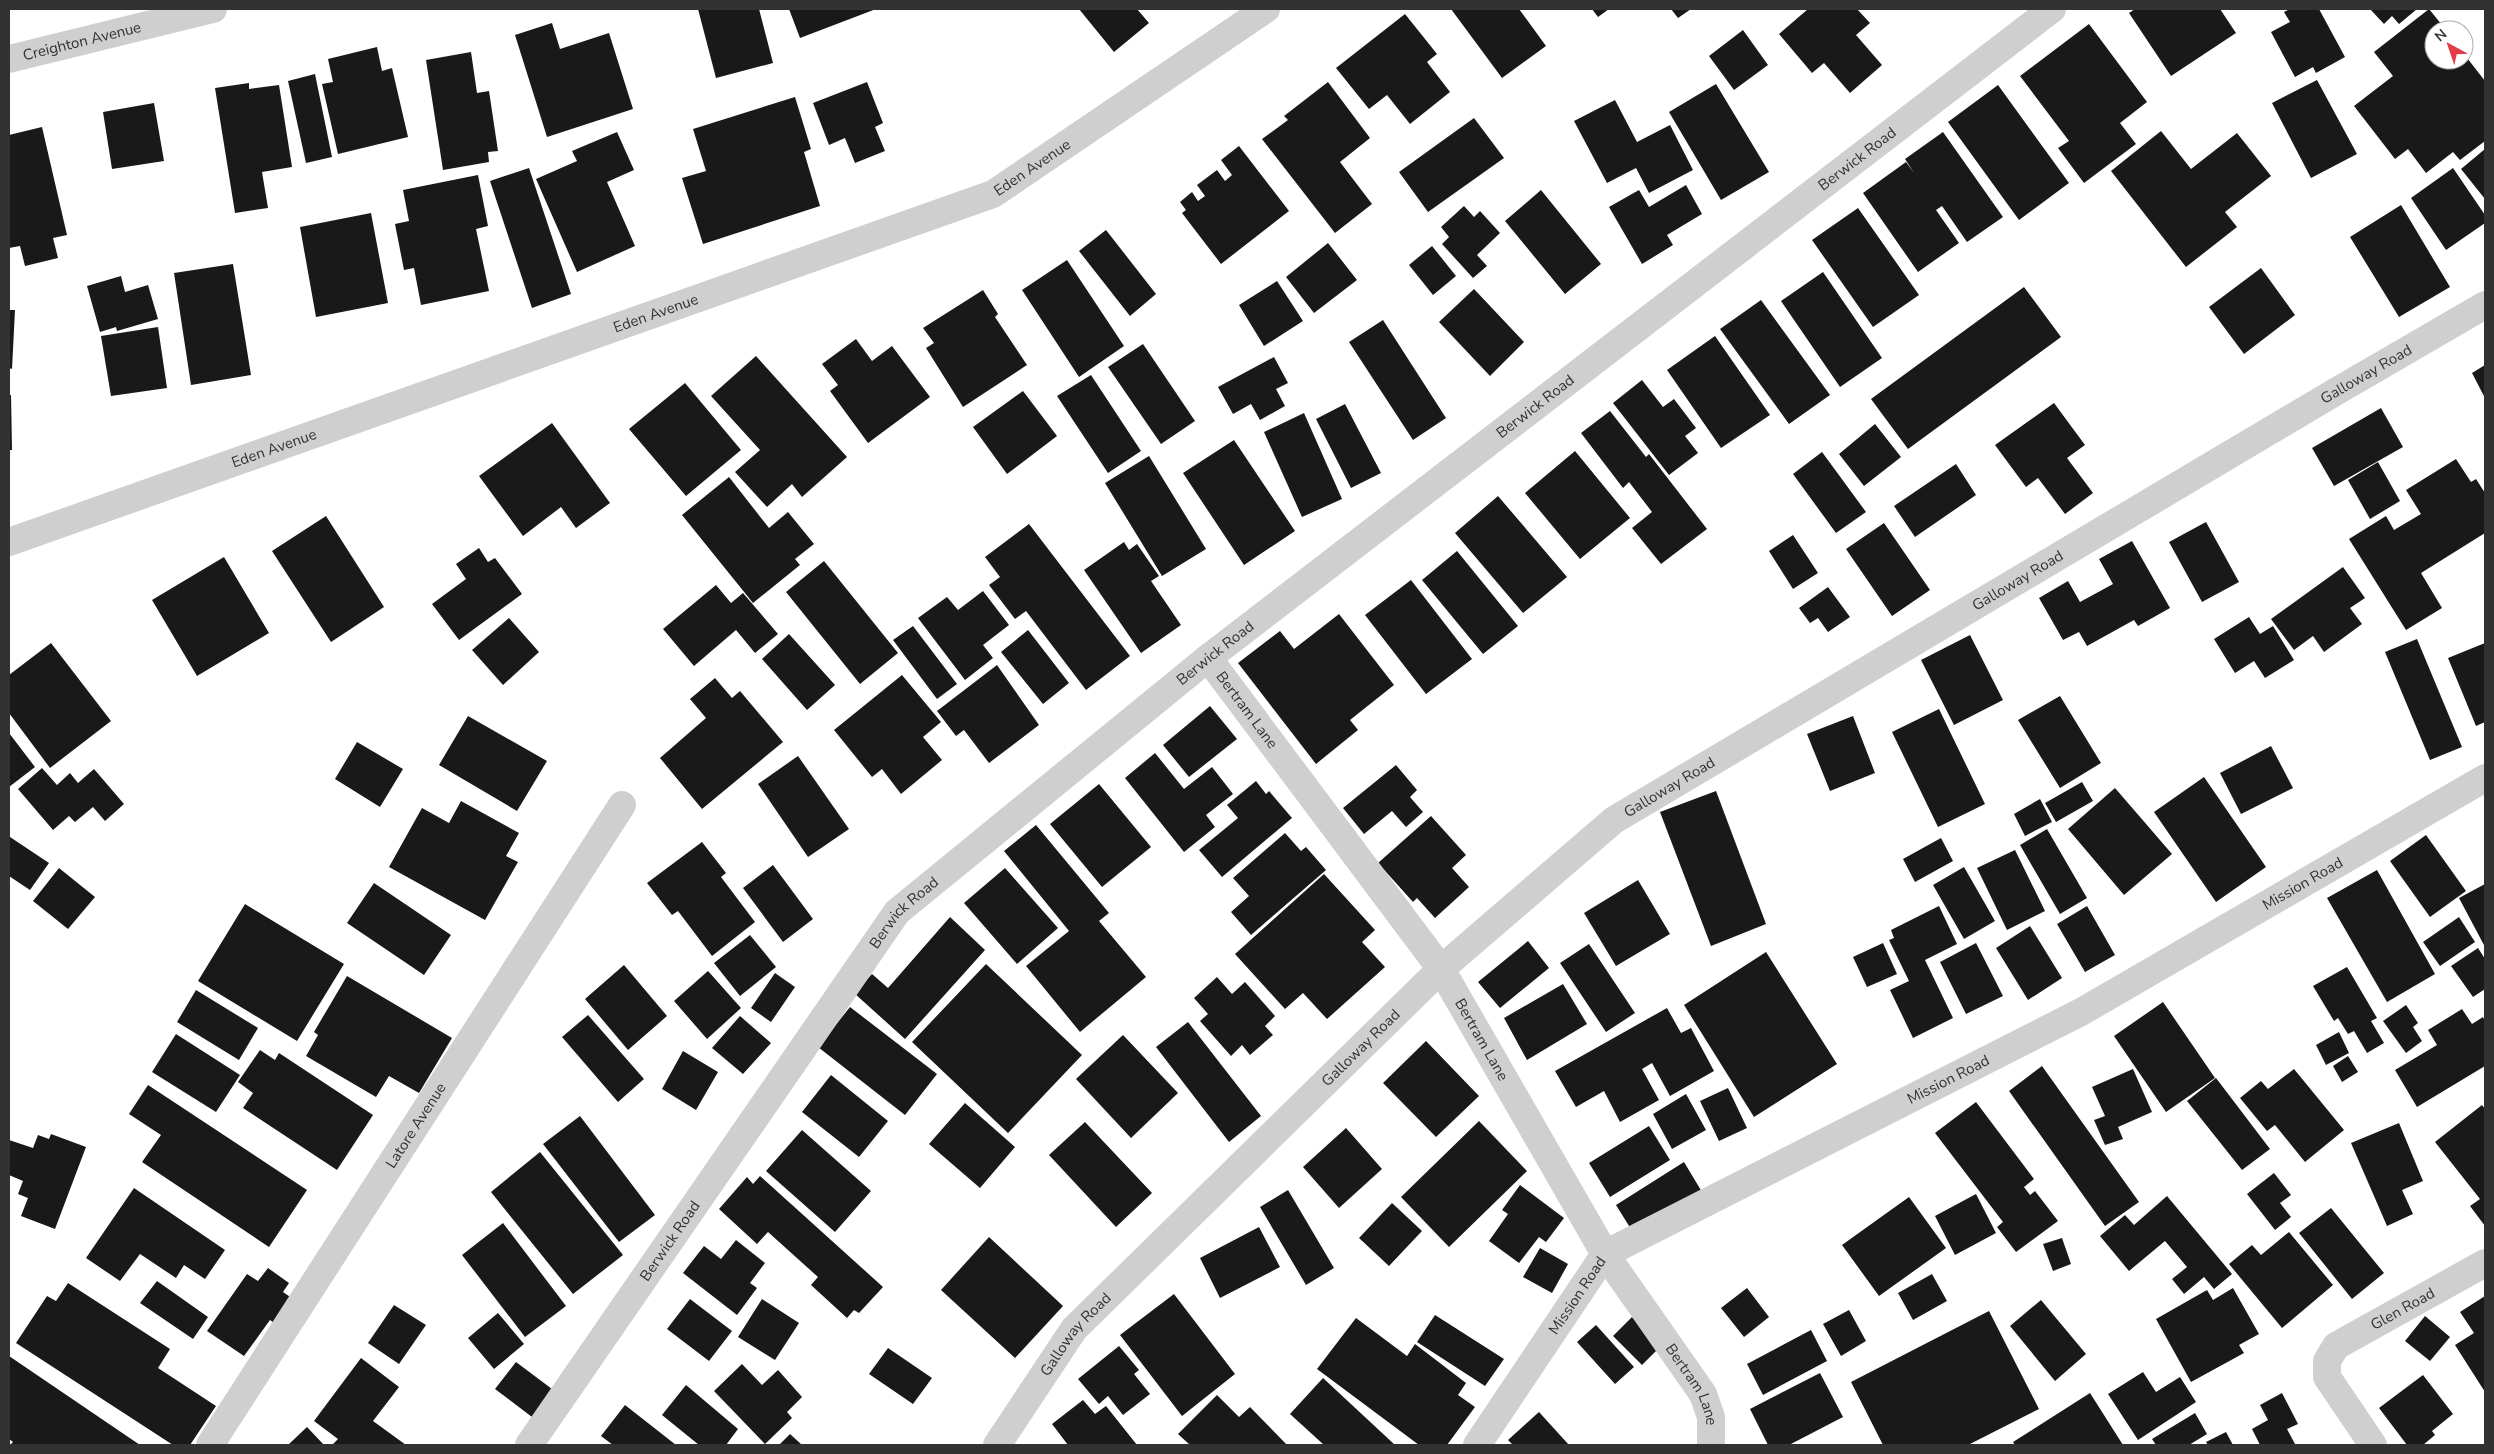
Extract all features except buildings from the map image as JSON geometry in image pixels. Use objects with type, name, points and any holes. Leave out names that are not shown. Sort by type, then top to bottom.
[{"type":"street","name":"Creighton Avenue","points":[[9,59],[213,9]]},
{"type":"street","name":"Eden Avenue","points":[[9,542],[992,194],[1266,9]]},
{"type":"street","name":"Berwick Road","points":[[529,1445],[897,912],[1208,658],[2052,9]]},
{"type":"street","name":"Galloway Road","points":[[996,1445],[1074,1329],[1441,969],[1614,820],[2336,391],[2485,305]]},
{"type":"street","name":"Bertram Lane","points":[[1208,658],[1441,969],[1605,1254],[1703,1394],[1711,1417],[1711,1445]]},
{"type":"street","name":"Mission Road","points":[[1477,1445],[1605,1254],[2081,1012],[2485,778]]},
{"type":"street","name":"Latore Avenue","points":[[210,1445],[622,804]]},
{"type":"street","name":"Glen Road","points":[[2373,1445],[2327,1377],[2327,1361],[2336,1346],[2485,1263]]}]
